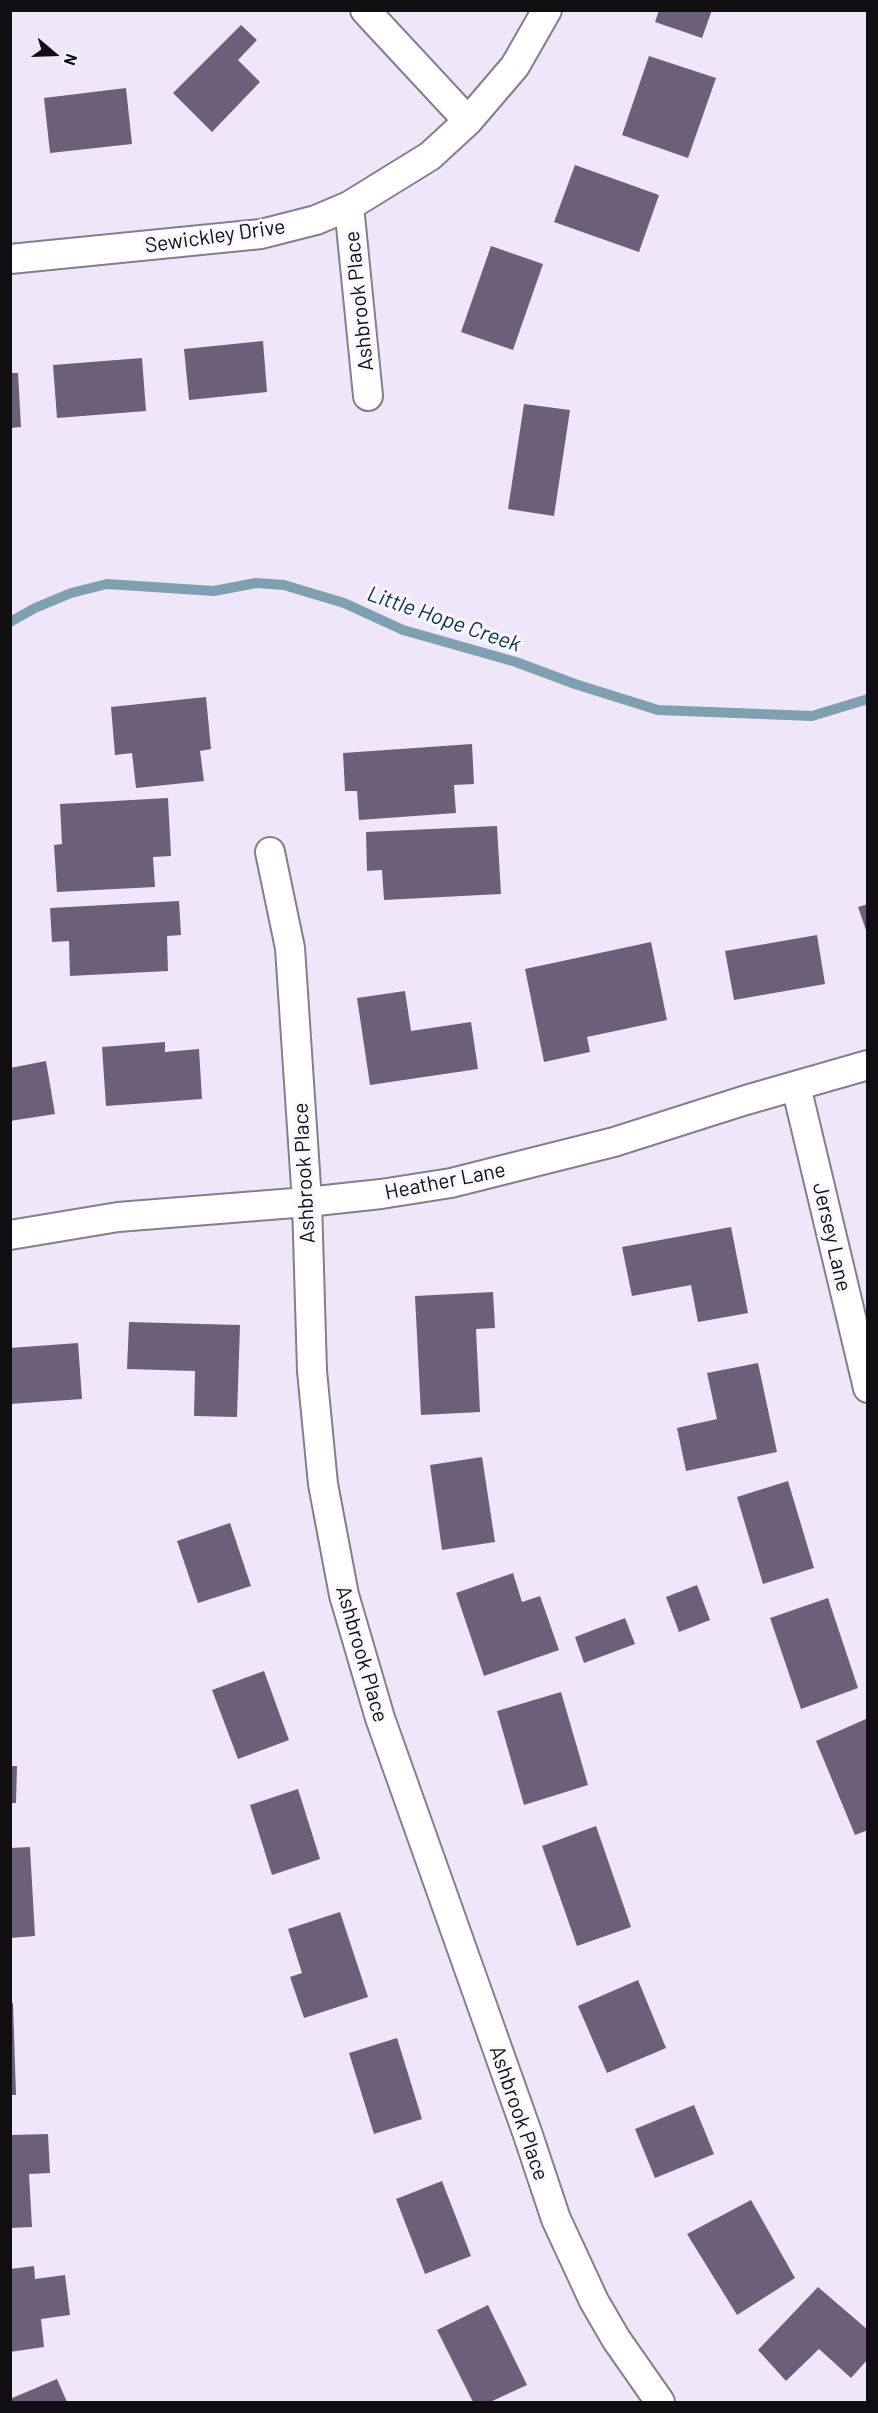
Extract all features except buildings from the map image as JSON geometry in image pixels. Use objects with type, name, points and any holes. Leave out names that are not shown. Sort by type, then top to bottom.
[{"type":"street","points":[[365,10],[468,121]]},
{"type":"street","name":"Sewickley Drive","points":[[10,259],[261,234],[315,220],[350,206],[430,156],[468,121],[515,66],[547,10]]},
{"type":"street","name":"Ashbrook Place","points":[[350,206],[368,396]]},
{"type":"street","name":"Ashbrook Place","points":[[270,852],[290,948],[307,1202],[312,1371],[323,1484],[344,1595],[380,1718],[556,2219],[594,2301],[616,2340],[660,2403]]},
{"type":"street","name":"Heather Lane","points":[[10,1235],[118,1217],[307,1202],[451,1183],[614,1142],[867,1065]]},
{"type":"street","name":"Jersey Lane","points":[[796,1086],[867,1388]]},
{"type":"waterway","name":"Little Hope Creek","points":[[10,622],[35,608],[71,593],[107,584],[214,591],[256,583],[284,585],[344,603],[403,630],[516,662],[575,684],[658,710],[812,716],[868,699]]}]
